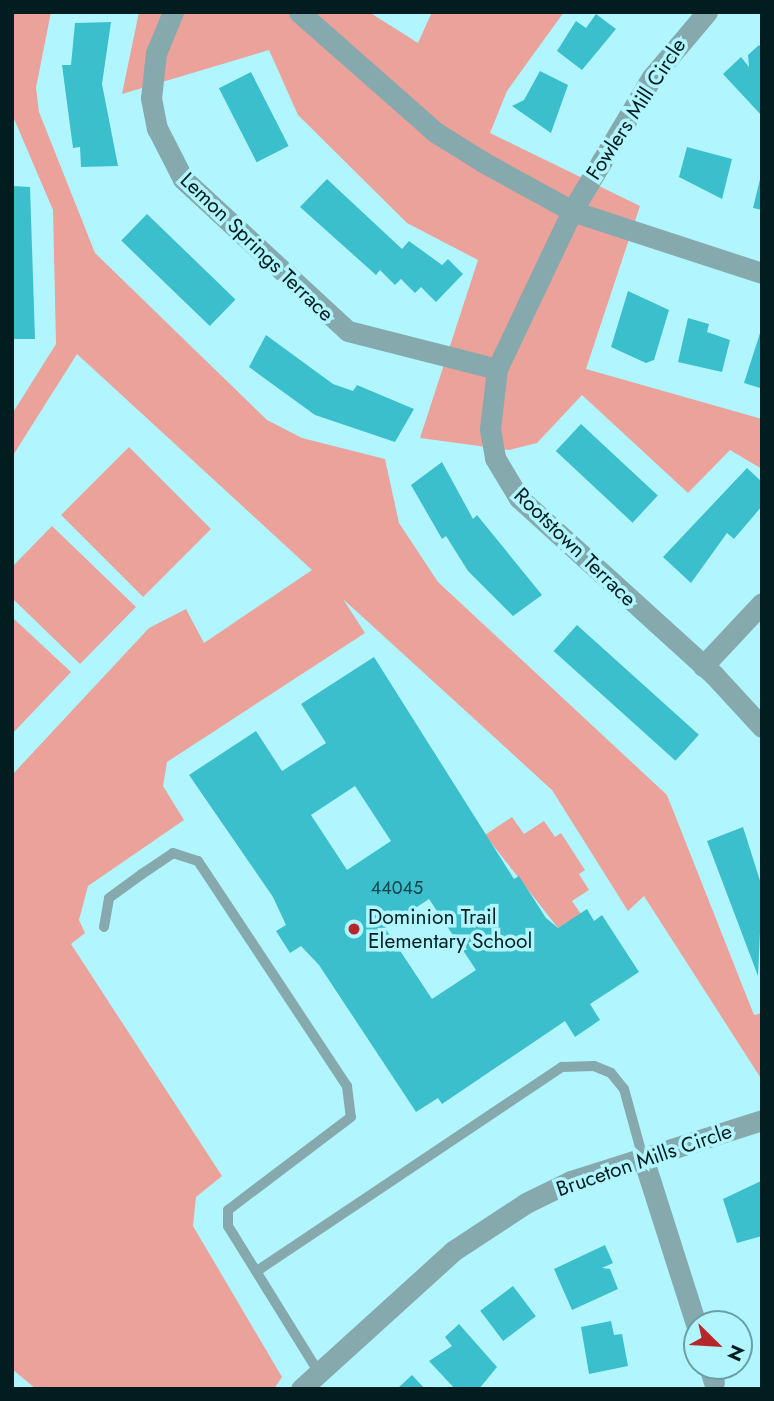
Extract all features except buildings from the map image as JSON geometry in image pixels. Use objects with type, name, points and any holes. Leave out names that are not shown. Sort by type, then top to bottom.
[{"type":"street","name":"Lemon Springs Terrace","points":[[173,12],[156,53],[151,97],[158,128],[183,179],[348,331],[496,369]]},
{"type":"street","points":[[299,12],[435,132],[572,211],[762,273]]},
{"type":"street","name":"Fowlers Mill Circle","points":[[572,211],[652,77],[707,12]]},
{"type":"street","name":"Rootstown Terrace","points":[[572,211],[496,369],[489,404],[495,458],[519,498],[703,666],[762,727]]},
{"type":"street","points":[[703,666],[762,603]]},
{"type":"street","name":"Bruceton Mills Circle","points":[[300,1389],[489,1226],[571,1181],[762,1120]]},
{"type":"street","points":[[643,1158],[692,1310]]},
{"type":"lane","points":[[104,927],[109,898],[142,874],[173,853],[198,861],[354,1101],[351,1117],[273,1172],[228,1210],[228,1226],[319,1373]]},
{"type":"lane","points":[[257,1271],[562,1067],[594,1066],[611,1073],[624,1089],[643,1158]]},
{"type":"shaded area","points":[[12,12],[51,12],[36,88],[39,112],[95,253],[267,420],[302,438],[385,459],[399,523],[438,582],[667,795],[754,1015],[762,1013],[762,1080],[644,896],[628,911],[552,790],[343,599],[365,633],[167,762],[163,786],[184,820],[88,886],[79,920],[85,933],[71,944],[222,1176],[196,1197],[193,1226],[282,1377],[274,1389],[36,1389],[12,1369],[12,775],[149,628],[186,609],[204,643],[312,570],[77,354],[12,457],[12,414],[56,344],[53,210],[12,114]]},
{"type":"shaded area","points":[[139,12],[369,12],[418,43],[432,12],[564,12],[507,91],[490,133],[640,206],[586,369],[762,419],[762,469],[730,450],[688,493],[582,395],[537,443],[509,450],[420,438],[478,260],[407,223],[298,115],[269,50],[122,94]]},
{"type":"shaded area","points":[[129,447],[211,529],[143,597],[61,515]]},
{"type":"shaded area","points":[[52,526],[136,607],[80,664],[12,598],[12,567]]},
{"type":"shaded area","points":[[12,617],[71,672],[12,734]]},
{"type":"shaded area","points":[[512,817],[524,834],[544,821],[555,837],[561,833],[585,870],[579,874],[589,890],[572,901],[581,914],[558,928],[485,835]]},
{"type":"place","name":"Dominion Trail Elementary School","points":[[354,929]]}]
